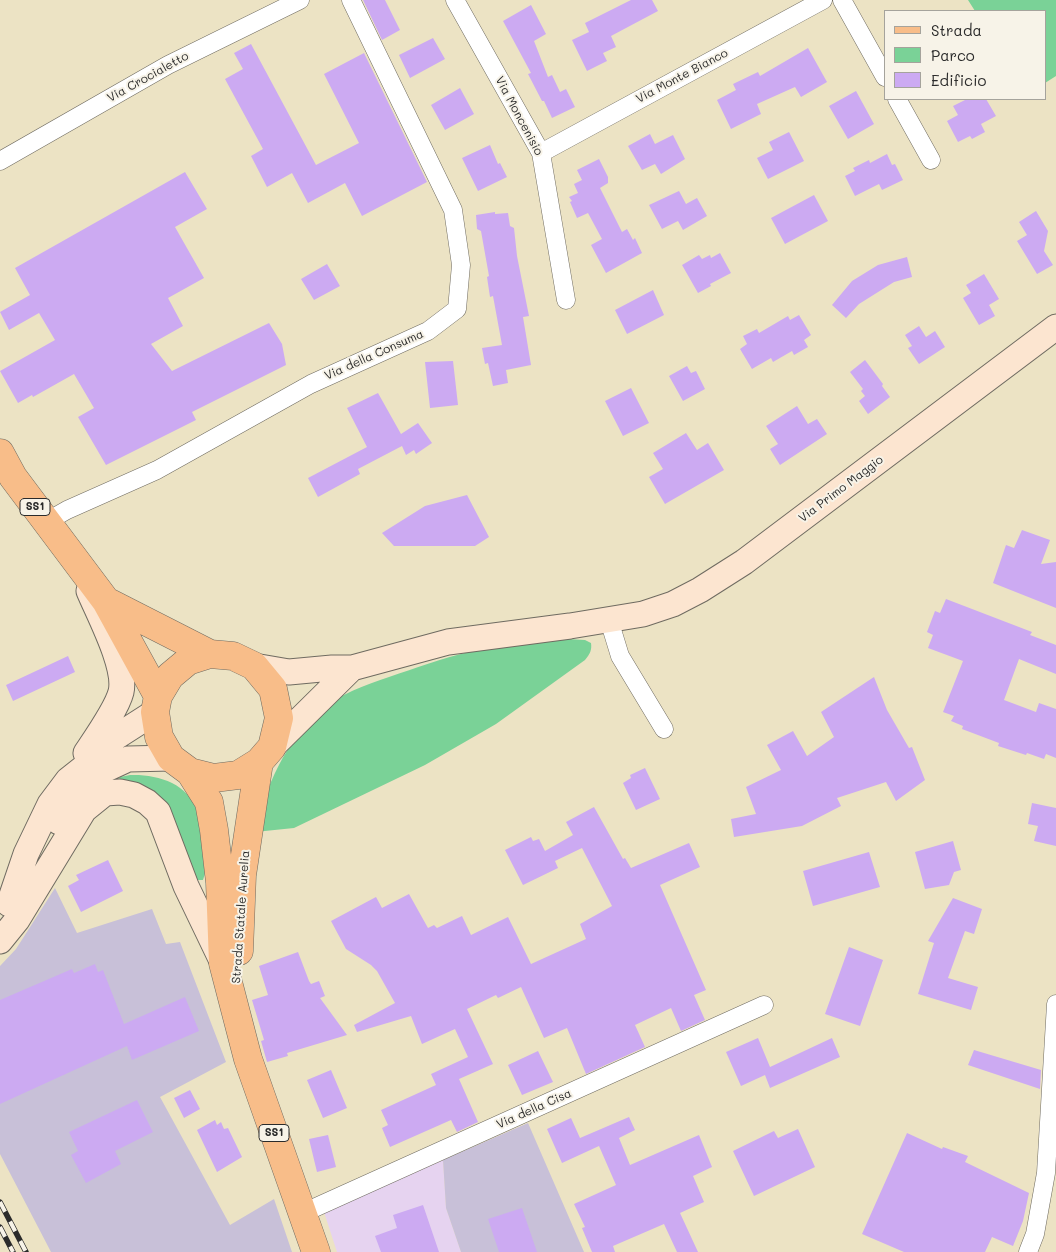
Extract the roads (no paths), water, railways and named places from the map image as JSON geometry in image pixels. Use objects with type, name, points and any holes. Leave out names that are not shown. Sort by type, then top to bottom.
[{"type":"main road","name":"SS1","points":[[0,453],[13,477],[106,601],[157,704]]},
{"type":"main road","points":[[106,601],[210,654],[233,656],[254,666],[273,689],[279,718],[265,754],[238,775],[214,778],[181,765],[158,736],[157,704],[170,676],[188,661],[210,654]]},
{"type":"main road","name":"Strada Statale Aurelia","points":[[235,1012],[242,875],[265,754]]},
{"type":"main road","name":"Strada Statale Aurelia","points":[[181,765],[209,802],[220,882],[223,964],[248,1059],[316,1252]]},
{"type":"street","name":"Via Crocialetto","points":[[0,161],[168,65],[300,0]]},
{"type":"street","name":"Via della Consuma","points":[[46,522],[68,510],[158,470],[311,384],[428,331],[457,309],[461,265],[453,210],[351,0]]},
{"type":"street","name":"Via Moncenisio","points":[[455,0],[541,153],[566,300]]},
{"type":"street","name":"Via Monte Bianco","points":[[541,153],[823,0]]},
{"type":"street","points":[[842,0],[884,75]]},
{"type":"street","points":[[898,100],[931,160]]},
{"type":"street","name":"Via Primo Maggio","points":[[254,666],[289,672],[352,668],[448,642],[609,620],[643,614],[673,604],[700,590],[744,562],[1056,327]]},
{"type":"street","points":[[5,913],[26,854],[50,804],[98,736],[121,692],[121,675],[117,658],[75,558]]},
{"type":"street","points":[[609,620],[620,656],[664,729]]},
{"type":"street","name":"Via Primo Maggio","points":[[265,754],[352,668]]},
{"type":"street","points":[[68,780],[92,761],[116,737],[157,704]]},
{"type":"street","points":[[5,913],[87,778],[128,759],[181,765]]},
{"type":"street","points":[[0,941],[17,920],[84,810],[104,793],[120,792],[134,795],[148,802],[158,812],[186,886],[223,964]]},
{"type":"street","points":[[1028,1252],[1035,1234],[1046,1173],[1055,1055],[1056,1004]]},
{"type":"street","name":"Via della Cisa","points":[[303,1213],[764,1005]]},
{"type":"railway","points":[[0,1202],[26,1252]]},
{"type":"railway","points":[[0,1227],[13,1252]]}]
